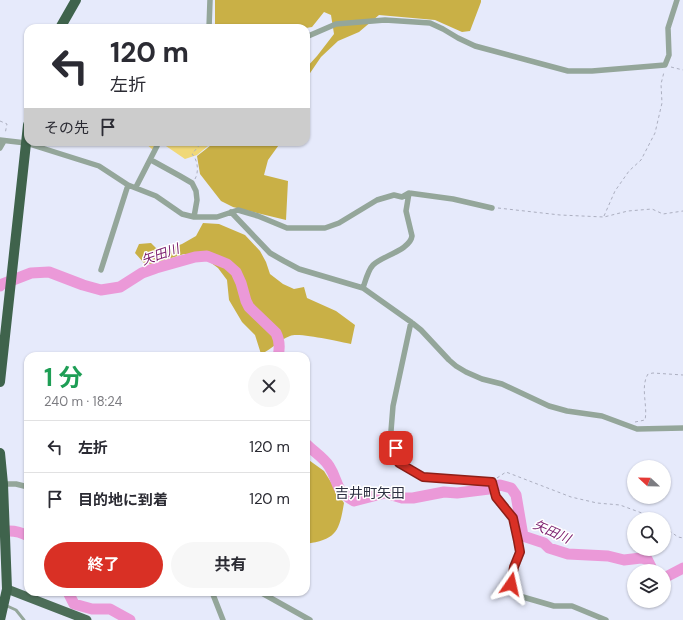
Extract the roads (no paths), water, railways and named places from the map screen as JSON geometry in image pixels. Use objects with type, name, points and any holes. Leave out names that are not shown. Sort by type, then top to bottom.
[{"type":"highway","points":[[62,24],[76,0]]},
{"type":"highway","points":[[0,382],[26,146]]},
{"type":"highway","points":[[0,458],[3,484],[3,559],[7,589],[2,603],[0,620]]},
{"type":"main road","points":[[7,589],[24,596]]},
{"type":"main road","points":[[25,596],[87,620]]},
{"type":"street","points":[[209,24],[210,0]]},
{"type":"street","points":[[310,35],[336,24],[385,20],[430,23],[444,28],[458,38],[475,46],[568,71],[665,65],[669,55],[668,28],[677,0]]},
{"type":"street","points":[[0,148],[2,140],[24,143]]},
{"type":"street","points":[[36,146],[99,166],[128,185],[156,196],[182,214],[194,217],[217,217],[238,210],[258,216],[287,228],[325,228],[339,223],[377,200],[394,195],[402,196],[410,193],[453,199],[492,208]]},
{"type":"street","points":[[136,187],[157,146]]},
{"type":"street","points":[[150,160],[180,176],[193,185],[196,191],[197,200],[194,217]]},
{"type":"street","points":[[101,270],[128,185]]},
{"type":"street","points":[[362,288],[372,266],[403,248],[412,240],[406,212],[410,193]]},
{"type":"street","points":[[230,212],[270,253],[299,269],[362,288],[421,330],[452,363],[466,372],[482,379],[502,384],[549,406],[567,411],[602,416],[637,429],[683,428]]},
{"type":"street","points":[[411,322],[393,406],[391,431],[399,463],[423,477],[492,482],[496,497],[513,518],[520,552],[514,567],[511,584],[512,591],[516,595],[554,606],[572,606],[606,620]]},
{"type":"street","points":[[3,484],[24,485]]},
{"type":"street","points":[[214,596],[223,620]]},
{"type":"street","points":[[267,596],[310,620]]},
{"type":"lane","points":[[2,603],[16,610],[24,620]]},
{"type":"waterway","name":"矢田川","points":[[0,286],[31,273],[49,272],[101,290],[120,287],[142,273],[156,268],[195,257],[207,256],[227,264],[236,272],[249,307],[276,333],[279,344],[279,352]]},
{"type":"waterway","name":"矢田川","points":[[310,447],[327,463],[343,493],[354,501],[385,493],[402,498],[413,498],[444,492],[457,493],[489,489],[500,485],[511,488],[516,495],[523,536],[544,543],[549,548],[568,554],[608,556],[624,560],[641,558],[647,559],[650,564]]},
{"type":"waterway","points":[[0,532],[14,531],[24,534]]},
{"type":"waterway","name":"矢田川","points":[[671,574],[683,568]]},
{"type":"waterway","points":[[70,596],[74,604],[92,609],[110,609],[130,620]]},
{"type":"district","name":"吉井町矢田","points":[[370,493]]}]
